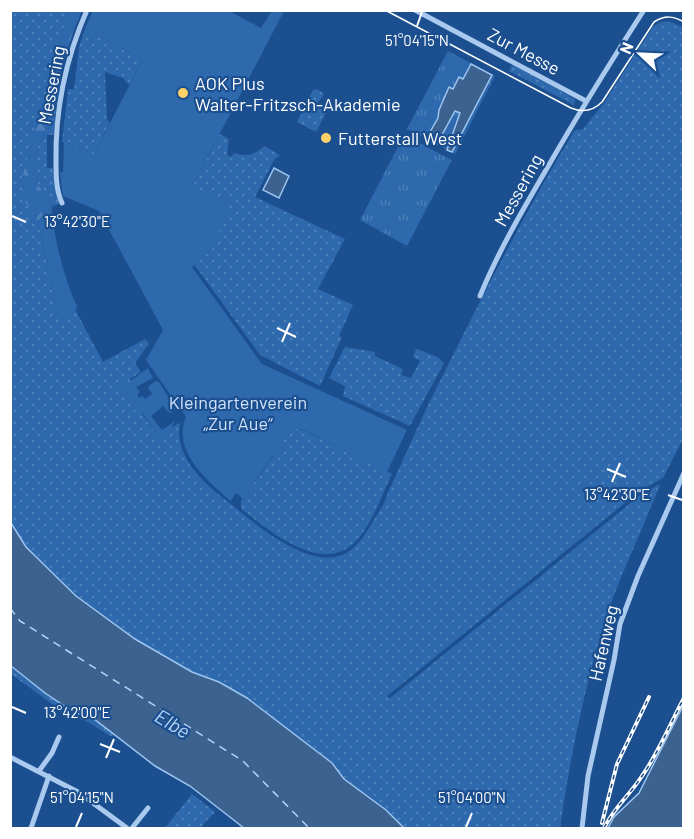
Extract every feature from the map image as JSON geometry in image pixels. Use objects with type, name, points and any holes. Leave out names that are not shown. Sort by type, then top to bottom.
[{"type":"street","name":"Messering","points":[[62,203],[59,197],[56,172],[58,115],[66,71],[87,10]]},
{"type":"street","name":"Zur Messe","points":[[415,10],[586,101]]},
{"type":"street","name":"Messering","points":[[480,296],[514,226],[586,101],[644,10]]},
{"type":"street","name":"Hafenweg","points":[[582,828],[588,776],[620,624],[638,576],[684,473]]},
{"type":"street","points":[[39,771],[52,753],[59,737]]},
{"type":"street","points":[[10,757],[78,792],[127,828]]},
{"type":"street","points":[[31,828],[49,776]]},
{"type":"street","points":[[132,828],[148,808]]},
{"type":"green space","name":"Kleingartenverein „Zur Aue“","points":[[93,10],[229,11],[261,28],[272,11],[284,11],[192,187],[231,201],[212,250],[192,267],[262,364],[407,430],[387,472],[306,431],[294,428],[283,441],[287,445],[277,457],[273,455],[243,499],[236,493],[231,501],[194,464],[183,441],[186,417],[146,360],[163,330],[99,211],[63,196],[60,173],[63,172],[64,142],[94,154],[143,59],[85,29]]},
{"type":"green space","points":[[11,11],[70,11],[54,62],[56,81],[40,112],[22,178],[26,203],[38,221],[59,321],[76,311],[103,362],[145,339],[149,344],[135,363],[141,372],[130,379],[139,415],[142,414],[160,439],[178,423],[180,424],[179,436],[186,458],[209,486],[281,541],[297,550],[328,558],[342,555],[354,547],[382,508],[429,403],[481,299],[575,130],[583,129],[604,103],[652,28],[667,22],[683,28],[683,439],[663,478],[641,490],[387,696],[390,698],[643,493],[660,484],[613,598],[600,637],[587,684],[560,828],[404,828],[386,810],[344,779],[332,763],[247,698],[219,682],[192,672],[135,639],[76,596],[26,547],[11,523]]},
{"type":"green space","points":[[70,11],[82,11],[62,70],[54,131],[46,131],[37,149],[33,177],[52,206],[38,221],[26,203],[22,178],[40,112],[56,81],[54,62]]},
{"type":"green space","points":[[85,29],[143,59],[129,85],[123,78],[105,72],[107,120],[110,122],[94,154],[62,142],[68,89],[74,89],[79,47]]},
{"type":"green space","points":[[448,51],[495,76],[455,154],[407,129]]},
{"type":"green space","points":[[512,64],[575,99],[574,105],[509,71]]},
{"type":"green space","points":[[317,89],[324,94],[316,106],[321,109],[325,105],[329,107],[316,132],[297,122],[313,90]]},
{"type":"green space","points":[[46,131],[54,131],[54,135],[47,135],[47,168],[53,168],[59,204],[52,206],[33,177],[37,149]]},
{"type":"green space","points":[[220,134],[229,139],[227,155],[231,157],[234,153],[246,155],[254,153],[264,146],[280,155],[274,160],[255,197],[345,239],[318,289],[353,305],[339,336],[342,337],[320,386],[260,355],[194,264],[212,249],[192,187]]},
{"type":"green space","points":[[404,135],[452,160],[407,246],[360,220]]},
{"type":"green space","points":[[52,206],[60,257],[77,306],[76,311],[59,321],[38,221]]},
{"type":"green space","points":[[345,347],[375,352],[375,356],[403,369],[401,375],[411,378],[420,361],[413,357],[416,349],[438,357],[444,363],[410,426],[343,396],[345,386],[329,378]]},
{"type":"green space","points":[[148,368],[153,378],[136,387],[140,392],[137,395],[145,399],[152,394],[148,387],[155,381],[159,382],[175,408],[171,413],[163,406],[151,416],[162,430],[175,421],[172,426],[174,428],[167,439],[160,439],[143,414],[139,416],[119,389]]},
{"type":"green space","points":[[294,428],[305,431],[392,474],[366,528],[354,543],[340,552],[326,554],[310,552],[295,546],[241,509],[241,501],[274,455],[286,444],[283,441]]},
{"type":"green space","points":[[10,666],[45,693],[94,719],[114,735],[110,736],[88,722],[63,712],[11,674]]},
{"type":"green space","points":[[192,794],[215,812],[200,828],[165,828]]},
{"type":"water","points":[[471,64],[492,75],[452,152],[447,150],[460,113],[455,111],[437,144],[426,139],[438,118],[449,87],[453,89],[459,77],[463,79]]},
{"type":"water","points":[[274,168],[289,176],[279,198],[263,190]]},
{"type":"water","name":"Elbe","points":[[11,523],[26,547],[76,596],[135,639],[192,672],[219,682],[247,698],[332,763],[344,779],[386,810],[404,828],[244,828],[190,786],[155,766],[94,719],[72,711],[45,693],[11,666]]},
{"type":"water","points":[[683,706],[683,828],[608,828],[614,817],[639,793]]},
{"type":"ferry route","points":[[10,608],[20,621],[243,761],[309,828]]},
{"type":"tram line","points":[[385,10],[571,108],[584,111],[602,102],[654,22],[669,17],[684,22]]},
{"type":"railway","points":[[602,823],[617,764],[649,697]]},
{"type":"railway","points":[[604,828],[648,767],[684,698]]},
{"type":"place","name":"AOK Plus Walter-Fritzsch-Akademie","points":[[183,93]]},
{"type":"place","name":"Futterstall West","points":[[326,138]]}]
